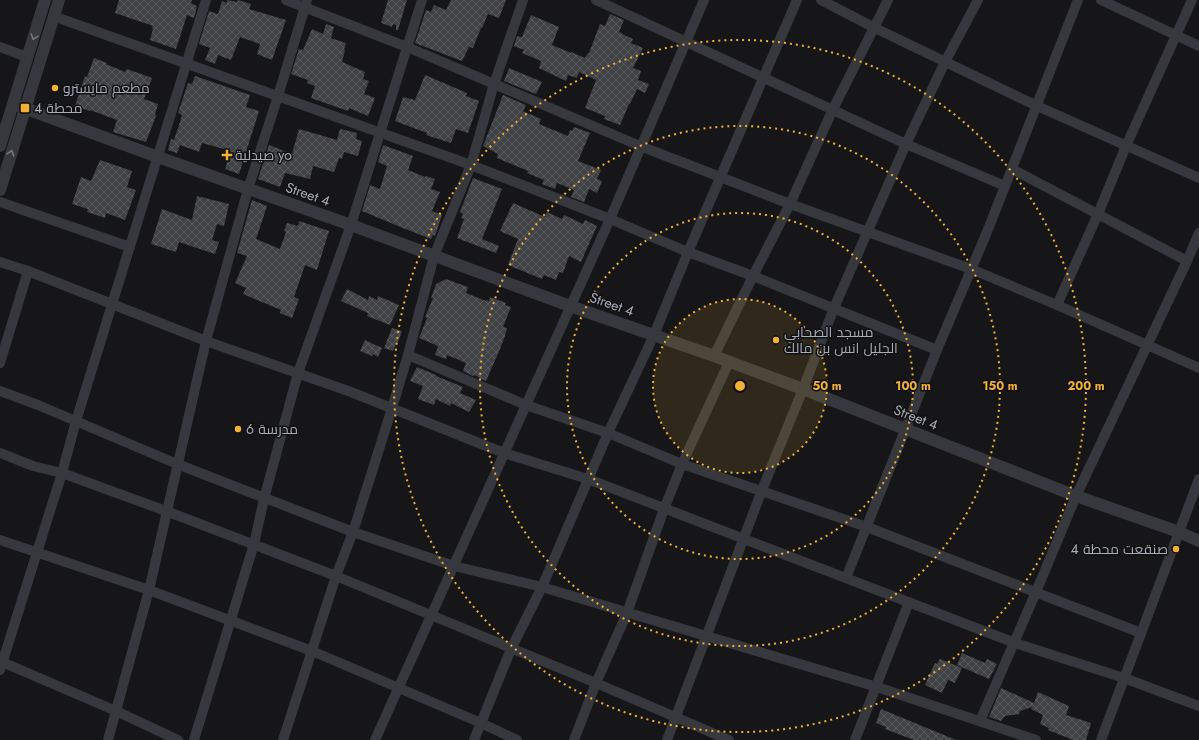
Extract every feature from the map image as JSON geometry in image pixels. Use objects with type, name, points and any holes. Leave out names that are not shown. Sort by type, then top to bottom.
[{"type":"street","points":[[0,143],[45,0]]},
{"type":"street","points":[[0,190],[58,0]]},
{"type":"street","points":[[178,740],[116,711],[1,664],[62,473],[76,421],[206,0]]},
{"type":"street","points":[[286,0],[306,4],[640,146],[720,178],[971,268],[1199,368]]},
{"type":"street","points":[[194,740],[254,544],[264,499],[298,373],[351,225],[379,132],[422,0]]},
{"type":"street","points":[[283,740],[336,576],[353,532],[392,408],[408,355],[434,256],[471,165],[494,84],[523,0]]},
{"type":"street","points":[[596,0],[906,144],[1005,186]]},
{"type":"street","points":[[375,740],[610,219],[640,146],[704,0]]},
{"type":"street","points":[[474,740],[511,649],[542,587],[608,433],[654,335],[688,252],[797,0]]},
{"type":"street","points":[[821,0],[875,28],[1037,106],[1199,178]]},
{"type":"street","points":[[714,356],[752,276],[790,204],[833,109],[888,0]]},
{"type":"street","points":[[667,740],[743,539],[834,308],[906,144],[945,62],[978,0]]},
{"type":"street","points":[[846,578],[937,350],[1012,169],[1078,0]]},
{"type":"street","points":[[1101,0],[1199,46]]},
{"type":"street","points":[[1057,305],[1098,214],[1126,146],[1192,0]]},
{"type":"street","points":[[108,740],[148,590],[206,341],[248,189],[306,4]]},
{"type":"street","points":[[53,16],[471,165],[937,350]]},
{"type":"street","points":[[0,47],[27,57]]},
{"type":"street","name":"Street 4","points":[[13,104],[351,225],[570,306],[714,356],[803,389],[1076,496],[1179,532],[1199,541]]},
{"type":"street","points":[[1012,169],[1187,261]]},
{"type":"street","points":[[0,202],[130,247]]},
{"type":"street","points":[[980,721],[1015,643],[1076,496],[1148,345],[1199,233]]},
{"type":"street","points":[[0,262],[28,271],[206,341],[392,408],[504,453],[588,480],[1015,643],[1124,678],[1199,706]]},
{"type":"street","points":[[0,363],[28,271]]},
{"type":"street","points":[[408,355],[526,405],[608,433],[682,464],[867,527],[1141,633]]},
{"type":"street","points":[[574,740],[596,683],[627,613],[664,509],[682,464],[729,362]]},
{"type":"street","points":[[0,391],[38,405],[264,499],[353,532],[454,566],[542,587],[877,687],[1035,740]]},
{"type":"street","points":[[0,453],[34,466],[62,473],[166,511],[336,576],[596,683],[729,740]]},
{"type":"street","points":[[1101,740],[1199,479]]},
{"type":"street","points":[[0,540],[148,590],[312,651],[517,740]]},
{"type":"street","points":[[855,740],[909,602]]},
{"type":"building","points":[[119,0],[192,0],[191,3],[197,6],[194,18],[187,15],[176,49],[150,40],[153,26],[115,13]]},
{"type":"building","points":[[227,0],[237,2],[238,0],[251,4],[249,9],[286,20],[272,60],[257,54],[260,44],[240,37],[231,60],[218,55],[215,64],[205,60],[210,48],[199,44],[209,11],[218,14],[222,1],[227,3]]},
{"type":"building","points":[[388,0],[407,0],[398,30],[396,30],[396,25],[393,24],[392,27],[381,23]]},
{"type":"building","points":[[451,0],[506,0],[499,18],[488,14],[473,48],[469,47],[462,61],[415,43],[426,10],[431,12],[434,5],[446,10]]},
{"type":"building","points":[[610,14],[624,20],[619,32],[633,39],[631,43],[643,48],[633,68],[641,71],[638,80],[649,84],[645,93],[637,89],[620,125],[604,119],[605,116],[585,108],[596,80],[579,72],[577,78],[568,75],[566,81],[539,68],[541,61],[522,53],[524,50],[514,46],[517,36],[522,37],[531,15],[559,27],[552,45],[585,58],[589,53],[600,24],[605,26]]},
{"type":"building","points":[[326,24],[334,27],[331,38],[346,43],[342,62],[365,72],[363,79],[369,81],[364,94],[375,98],[368,116],[349,108],[348,111],[311,98],[315,86],[307,83],[308,80],[291,74],[299,49],[303,50],[312,29],[323,34]]},
{"type":"building","points":[[94,58],[125,72],[127,69],[152,78],[144,99],[158,104],[156,116],[146,142],[113,132],[117,120],[75,106],[85,76],[87,77]]},
{"type":"building","points":[[509,68],[542,82],[536,94],[504,81]]},
{"type":"building","points":[[425,75],[467,93],[466,96],[479,101],[468,133],[456,129],[451,143],[426,135],[427,133],[395,121],[403,97],[415,100]]},
{"type":"building","points":[[195,76],[250,95],[246,107],[259,111],[239,174],[225,169],[231,151],[202,143],[199,152],[180,145],[177,153],[168,150],[171,139],[174,140],[180,122],[182,115],[178,113],[188,83],[192,84]]},
{"type":"building","points":[[503,95],[526,105],[523,111],[541,119],[539,124],[568,136],[570,130],[572,131],[574,127],[590,133],[578,161],[601,170],[597,179],[602,181],[597,193],[589,189],[584,202],[571,197],[574,190],[557,183],[555,189],[542,184],[544,180],[527,173],[528,171],[497,158],[498,154],[483,146]]},
{"type":"building","points":[[299,129],[337,140],[340,129],[357,133],[356,139],[362,141],[358,156],[344,152],[342,159],[339,158],[334,172],[313,166],[310,179],[285,173],[280,187],[258,179],[269,145],[292,154]]},
{"type":"building","points":[[383,145],[413,156],[408,170],[425,177],[435,179],[431,189],[440,192],[432,211],[442,215],[435,236],[433,235],[431,239],[362,211],[370,185],[380,189],[387,166],[378,162]]},
{"type":"building","points":[[100,160],[132,171],[127,187],[136,190],[125,220],[106,213],[105,218],[87,212],[88,209],[72,204],[81,177],[91,181]]},
{"type":"building","points":[[473,178],[502,189],[482,239],[499,246],[496,253],[457,238],[464,219],[461,218],[463,214],[460,212]]},
{"type":"building","points":[[197,196],[229,204],[224,226],[217,224],[212,240],[219,242],[215,254],[179,242],[176,252],[151,244],[162,209],[192,220]]},
{"type":"building","points":[[252,200],[267,206],[256,239],[280,249],[286,232],[284,231],[287,223],[298,226],[299,221],[329,231],[317,270],[305,265],[294,297],[299,299],[292,318],[280,313],[281,310],[243,294],[246,288],[235,283],[247,256],[237,253]]},
{"type":"building","points":[[513,203],[545,217],[547,212],[562,219],[564,215],[583,224],[585,220],[597,226],[581,262],[569,256],[563,273],[559,272],[556,280],[544,275],[542,279],[508,265],[518,239],[500,231]]},
{"type":"building","points":[[446,279],[468,287],[466,293],[486,301],[489,301],[490,297],[506,303],[505,305],[511,307],[503,327],[507,328],[505,336],[486,381],[463,371],[466,363],[447,355],[446,359],[435,355],[438,346],[419,338],[427,318],[425,317],[433,298],[431,298],[436,284]]},
{"type":"building","points":[[347,289],[368,300],[369,296],[377,300],[378,296],[399,305],[390,325],[367,316],[368,313],[341,301]]},
{"type":"building","points":[[392,328],[402,331],[393,351],[384,348]]},
{"type":"building","points":[[365,340],[382,348],[378,357],[373,354],[372,356],[360,351]]},
{"type":"building","points":[[417,367],[463,387],[460,393],[476,400],[469,412],[451,403],[450,406],[436,399],[434,405],[418,399],[423,386],[410,381]]},
{"type":"building","points":[[962,653],[985,663],[987,659],[997,664],[989,679],[957,665]]},
{"type":"building","points":[[940,659],[962,668],[955,683],[948,680],[942,693],[925,685],[935,663],[937,664]]},
{"type":"building","points":[[1001,688],[1034,703],[1038,692],[1069,706],[1066,715],[1091,723],[1086,740],[1073,740],[1048,730],[1049,728],[1040,724],[1043,715],[1031,709],[1032,707],[1020,711],[1019,714],[1005,716],[1001,721],[989,717]]},
{"type":"building","points":[[881,709],[956,740],[914,740],[885,729],[886,727],[876,723]]},
{"type":"place","name":"مطعم مايسترو","points":[[55,88]]},
{"type":"place","name":"محطة 4","points":[[25,108]]},
{"type":"place","name":"صيدلية yo","points":[[227,155]]},
{"type":"place","name":"مسجد الصحابي الجليل انس بن مالك","points":[[776,340]]},
{"type":"place","name":"مدرسة 6","points":[[238,429]]},
{"type":"place","name":"صنقعت محطة 4","points":[[1176,549]]}]
